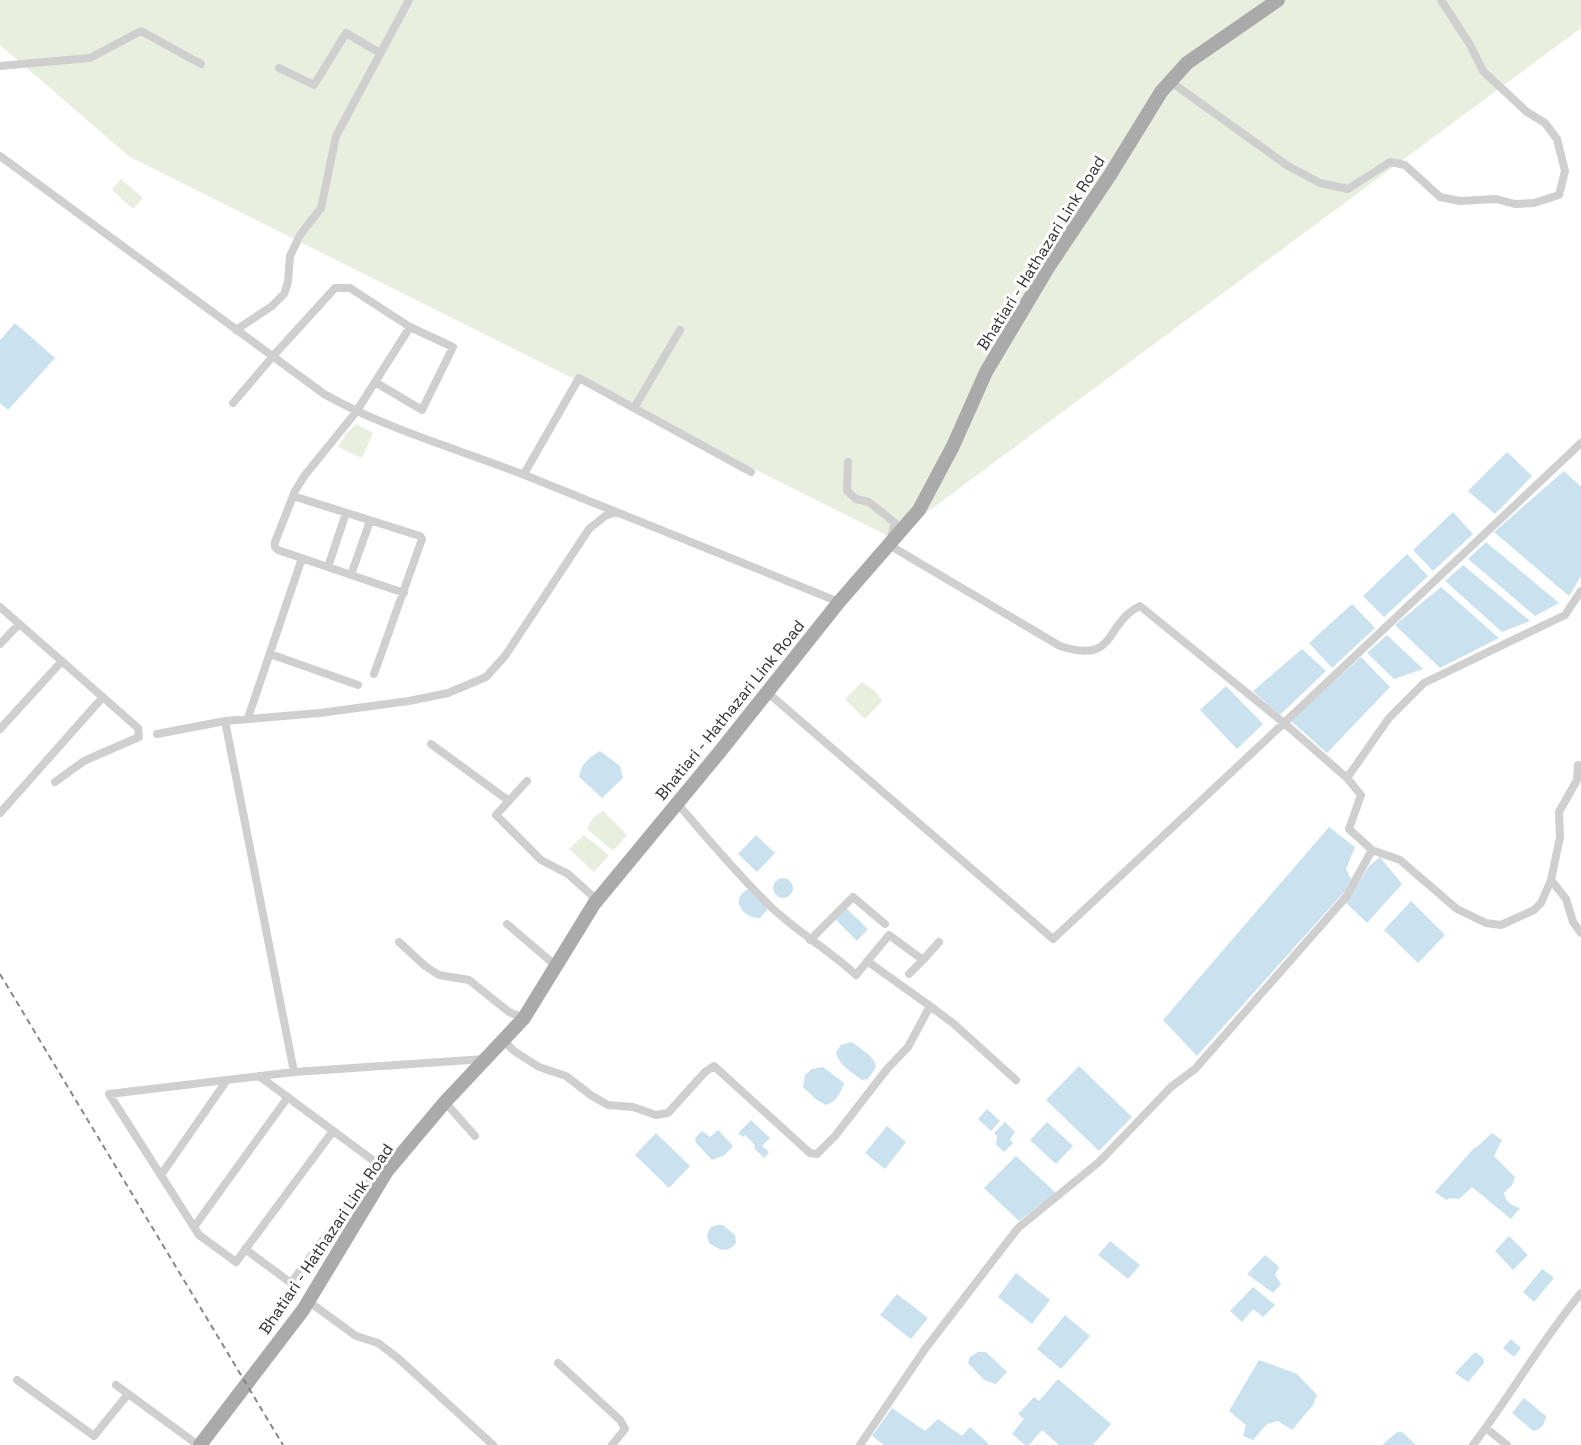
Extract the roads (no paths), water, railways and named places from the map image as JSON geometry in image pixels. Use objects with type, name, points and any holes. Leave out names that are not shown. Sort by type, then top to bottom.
[{"type":"main road","name":"Bhatiari - Hathazari Link Road","points":[[199,1445],[308,1301],[383,1168],[524,1018],[597,900],[838,602],[922,505],[953,446],[986,372],[1049,266],[1110,175],[1161,92],[1187,63],[1278,0]]},
{"type":"street","points":[[236,330],[272,306],[284,294],[288,282],[290,256],[300,235],[321,208],[336,136],[408,0]]},
{"type":"street","points":[[1171,82],[1288,166],[1320,183],[1348,189],[1390,162],[1405,165],[1440,197],[1460,201],[1496,199],[1524,204],[1559,195],[1564,171],[1557,139],[1545,123],[1527,111],[1483,71],[1469,42],[1441,0]]},
{"type":"street","points":[[0,66],[90,58],[141,31],[201,64]]},
{"type":"street","points":[[279,68],[314,85],[346,33],[380,53]]},
{"type":"street","points":[[0,156],[236,330],[274,355],[324,394],[356,412],[439,445],[524,474],[838,602]]},
{"type":"street","points":[[233,403],[335,288],[350,288],[410,327],[453,347],[422,410],[375,382]]},
{"type":"street","points":[[404,592],[278,550],[275,547],[293,496],[305,475],[356,412],[410,327]]},
{"type":"street","points":[[634,408],[680,330]]},
{"type":"street","points":[[524,474],[579,378],[751,472]]},
{"type":"street","points":[[767,692],[1053,939],[1581,443]]},
{"type":"street","points":[[848,462],[847,491],[856,499],[869,502],[895,523],[889,545],[1060,645],[1080,652],[1096,649],[1109,639],[1133,609],[1140,606],[1284,723],[1347,778],[1360,795],[1348,829],[1372,850],[1400,860],[1457,909],[1486,923],[1501,925],[1534,910],[1541,903],[1551,880],[1560,837],[1559,812],[1577,780],[1578,765]]},
{"type":"street","points":[[293,496],[420,536],[422,539],[374,674]]},
{"type":"street","points":[[157,734],[225,721],[320,714],[409,700],[448,693],[486,677],[505,656],[589,529],[605,516],[616,512]]},
{"type":"street","points":[[328,567],[346,513]]},
{"type":"street","points":[[351,575],[370,521]]},
{"type":"street","points":[[248,718],[302,558]]},
{"type":"street","points":[[1347,778],[1389,718],[1424,683],[1565,615],[1581,591]]},
{"type":"street","points":[[0,607],[138,728],[139,737],[84,761],[55,782]]},
{"type":"street","points":[[0,644],[19,624]]},
{"type":"street","points":[[270,654],[358,685]]},
{"type":"street","points":[[0,729],[62,662]]},
{"type":"street","points":[[0,813],[103,697]]},
{"type":"street","points":[[225,721],[294,1072]]},
{"type":"street","points":[[431,744],[509,801]]},
{"type":"street","points":[[526,781],[496,815],[541,860],[568,874],[597,900]]},
{"type":"street","points":[[677,803],[769,906],[856,975],[889,935],[923,960]]},
{"type":"street","points":[[860,1445],[925,1349],[1018,1228],[1099,1162],[1171,1087],[1196,1069],[1346,897],[1372,850]]},
{"type":"street","points":[[1551,880],[1566,899],[1573,922],[1581,933]]},
{"type":"street","points":[[810,940],[853,897],[885,924]]},
{"type":"street","points":[[507,924],[555,965]]},
{"type":"street","points":[[399,942],[425,966],[440,975],[469,980],[509,1012],[524,1018]]},
{"type":"street","points":[[909,974],[939,942]]},
{"type":"street","points":[[867,961],[954,1024],[1016,1080]]},
{"type":"street","points":[[504,1041],[514,1051],[538,1067],[566,1076],[608,1105],[633,1107],[656,1114],[668,1113],[705,1072],[714,1066],[810,1153],[817,1154],[835,1136],[887,1069],[908,1047],[930,1006]]},
{"type":"street","points":[[333,1131],[236,1262],[199,1235],[109,1094],[294,1072],[486,1059]]},
{"type":"street","points":[[245,1250],[291,1282],[383,1168],[259,1076]]},
{"type":"street","points":[[161,1175],[227,1080]]},
{"type":"street","points":[[194,1227],[288,1097]]},
{"type":"street","points":[[445,1102],[475,1136]]},
{"type":"street","points":[[1473,1445],[1507,1401],[1559,1320],[1581,1293]]},
{"type":"street","points":[[308,1301],[356,1336],[378,1343],[399,1359],[493,1445]]},
{"type":"street","points":[[558,1363],[620,1420],[625,1429],[612,1445]]},
{"type":"street","points":[[17,1380],[94,1436],[128,1394]]},
{"type":"street","points":[[116,1385],[199,1445]]},
{"type":"street","points":[[1486,1428],[1507,1445]]},
{"type":"water","points":[[15,323],[55,358],[8,410],[0,403],[0,340]]},
{"type":"water","points":[[1507,452],[1532,476],[1495,514],[1468,491]]},
{"type":"water","points":[[1564,471],[1581,487],[1581,576],[1569,596],[1494,532]]},
{"type":"water","points":[[1453,512],[1473,534],[1433,571],[1413,550]]},
{"type":"water","points":[[1486,542],[1559,603],[1535,616],[1468,559]]},
{"type":"water","points":[[1407,554],[1428,576],[1384,617],[1363,596]]},
{"type":"water","points":[[1463,565],[1530,621],[1502,632],[1445,581]]},
{"type":"water","points":[[1441,587],[1499,638],[1440,668],[1395,625]]},
{"type":"water","points":[[1352,604],[1375,628],[1332,668],[1309,643]]},
{"type":"water","points":[[1387,635],[1423,669],[1394,679],[1367,653]]},
{"type":"water","points":[[1302,649],[1326,671],[1280,715],[1253,691]]},
{"type":"water","points":[[1361,657],[1390,687],[1327,753],[1291,721]]},
{"type":"water","points":[[1226,686],[1263,724],[1237,749],[1200,710]]},
{"type":"water","points":[[600,751],[620,766],[623,778],[602,798],[579,777],[584,764]]},
{"type":"water","points":[[1329,827],[1355,847],[1346,869],[1351,879],[1344,892],[1197,1056],[1163,1020]]},
{"type":"water","points":[[756,835],[775,853],[757,872],[738,854]]},
{"type":"water","points":[[1380,857],[1402,884],[1367,923],[1346,903],[1369,866]]},
{"type":"water","points":[[783,878],[790,881],[793,888],[790,895],[783,898],[776,895],[773,888],[776,881]]},
{"type":"water","points":[[749,889],[766,905],[767,910],[760,918],[748,915],[740,907],[739,897]]},
{"type":"water","points":[[1411,901],[1445,935],[1418,963],[1384,930]]},
{"type":"water","points":[[845,907],[868,929],[857,941],[834,918]]},
{"type":"water","points":[[852,1042],[874,1061],[876,1067],[868,1079],[862,1080],[846,1068],[838,1057],[836,1052],[841,1045]]},
{"type":"water","points":[[1079,1066],[1132,1117],[1099,1151],[1046,1100]]},
{"type":"water","points":[[823,1067],[844,1083],[838,1097],[826,1105],[803,1087],[805,1075],[812,1069]]},
{"type":"water","points":[[987,1109],[1000,1121],[991,1131],[978,1119]]},
{"type":"water","points":[[751,1120],[770,1138],[762,1146],[769,1152],[764,1158],[745,1135],[743,1137],[738,1133]]},
{"type":"water","points":[[1005,1122],[1015,1132],[1010,1139],[1013,1143],[1004,1152],[996,1145],[997,1136],[994,1133]]},
{"type":"water","points":[[1047,1122],[1073,1146],[1056,1164],[1030,1140]]},
{"type":"water","points":[[887,1126],[906,1142],[885,1169],[865,1153]]},
{"type":"water","points":[[718,1130],[733,1146],[725,1155],[712,1160],[696,1143],[695,1138],[702,1131],[710,1137]]},
{"type":"water","points":[[656,1133],[690,1166],[669,1188],[635,1155]]},
{"type":"water","points":[[1492,1133],[1502,1140],[1494,1156],[1515,1177],[1512,1185],[1504,1193],[1509,1203],[1520,1208],[1511,1219],[1472,1187],[1459,1199],[1446,1200],[1435,1192],[1474,1148]]},
{"type":"water","points":[[1016,1156],[1056,1193],[1019,1221],[984,1188]]},
{"type":"water","points":[[723,1225],[735,1235],[736,1243],[729,1249],[720,1249],[709,1243],[707,1235],[710,1228]]},
{"type":"water","points":[[1509,1236],[1528,1255],[1513,1270],[1495,1251]]},
{"type":"water","points":[[1110,1241],[1140,1265],[1128,1279],[1098,1255]]},
{"type":"water","points":[[1265,1255],[1279,1267],[1275,1275],[1281,1284],[1273,1293],[1247,1274]]},
{"type":"water","points":[[1542,1269],[1554,1278],[1534,1302],[1523,1292]]},
{"type":"water","points":[[1016,1273],[1050,1300],[1032,1324],[998,1297]]},
{"type":"water","points":[[1253,1287],[1275,1305],[1263,1317],[1253,1309],[1242,1322],[1230,1311]]},
{"type":"water","points":[[897,1294],[928,1318],[911,1339],[880,1315]]},
{"type":"water","points":[[1065,1315],[1090,1336],[1061,1369],[1037,1349]]},
{"type":"water","points":[[1511,1339],[1521,1348],[1514,1357],[1503,1348]]},
{"type":"water","points":[[978,1352],[986,1352],[1007,1372],[996,1384],[984,1380],[968,1363],[970,1357]]},
{"type":"water","points":[[1475,1352],[1483,1358],[1484,1363],[1468,1382],[1455,1373]]},
{"type":"water","points":[[1259,1360],[1297,1374],[1317,1395],[1313,1405],[1292,1430],[1278,1421],[1267,1424],[1253,1440],[1243,1436],[1246,1425],[1229,1411]]},
{"type":"water","points":[[1058,1379],[1111,1424],[1093,1445],[1059,1445],[1042,1430],[1029,1445],[1025,1445],[1012,1434],[1024,1419],[1018,1414],[1034,1397],[1039,1401]]},
{"type":"water","points":[[1524,1398],[1546,1416],[1539,1429],[1533,1431],[1512,1413]]},
{"type":"water","points":[[892,1408],[925,1431],[938,1419],[962,1436],[970,1427],[988,1445],[884,1445],[872,1436]]},
{"type":"water","points":[[1397,1432],[1402,1432],[1416,1445],[1382,1445]]},
{"type":"railway","points":[[0,974],[283,1445]]}]
